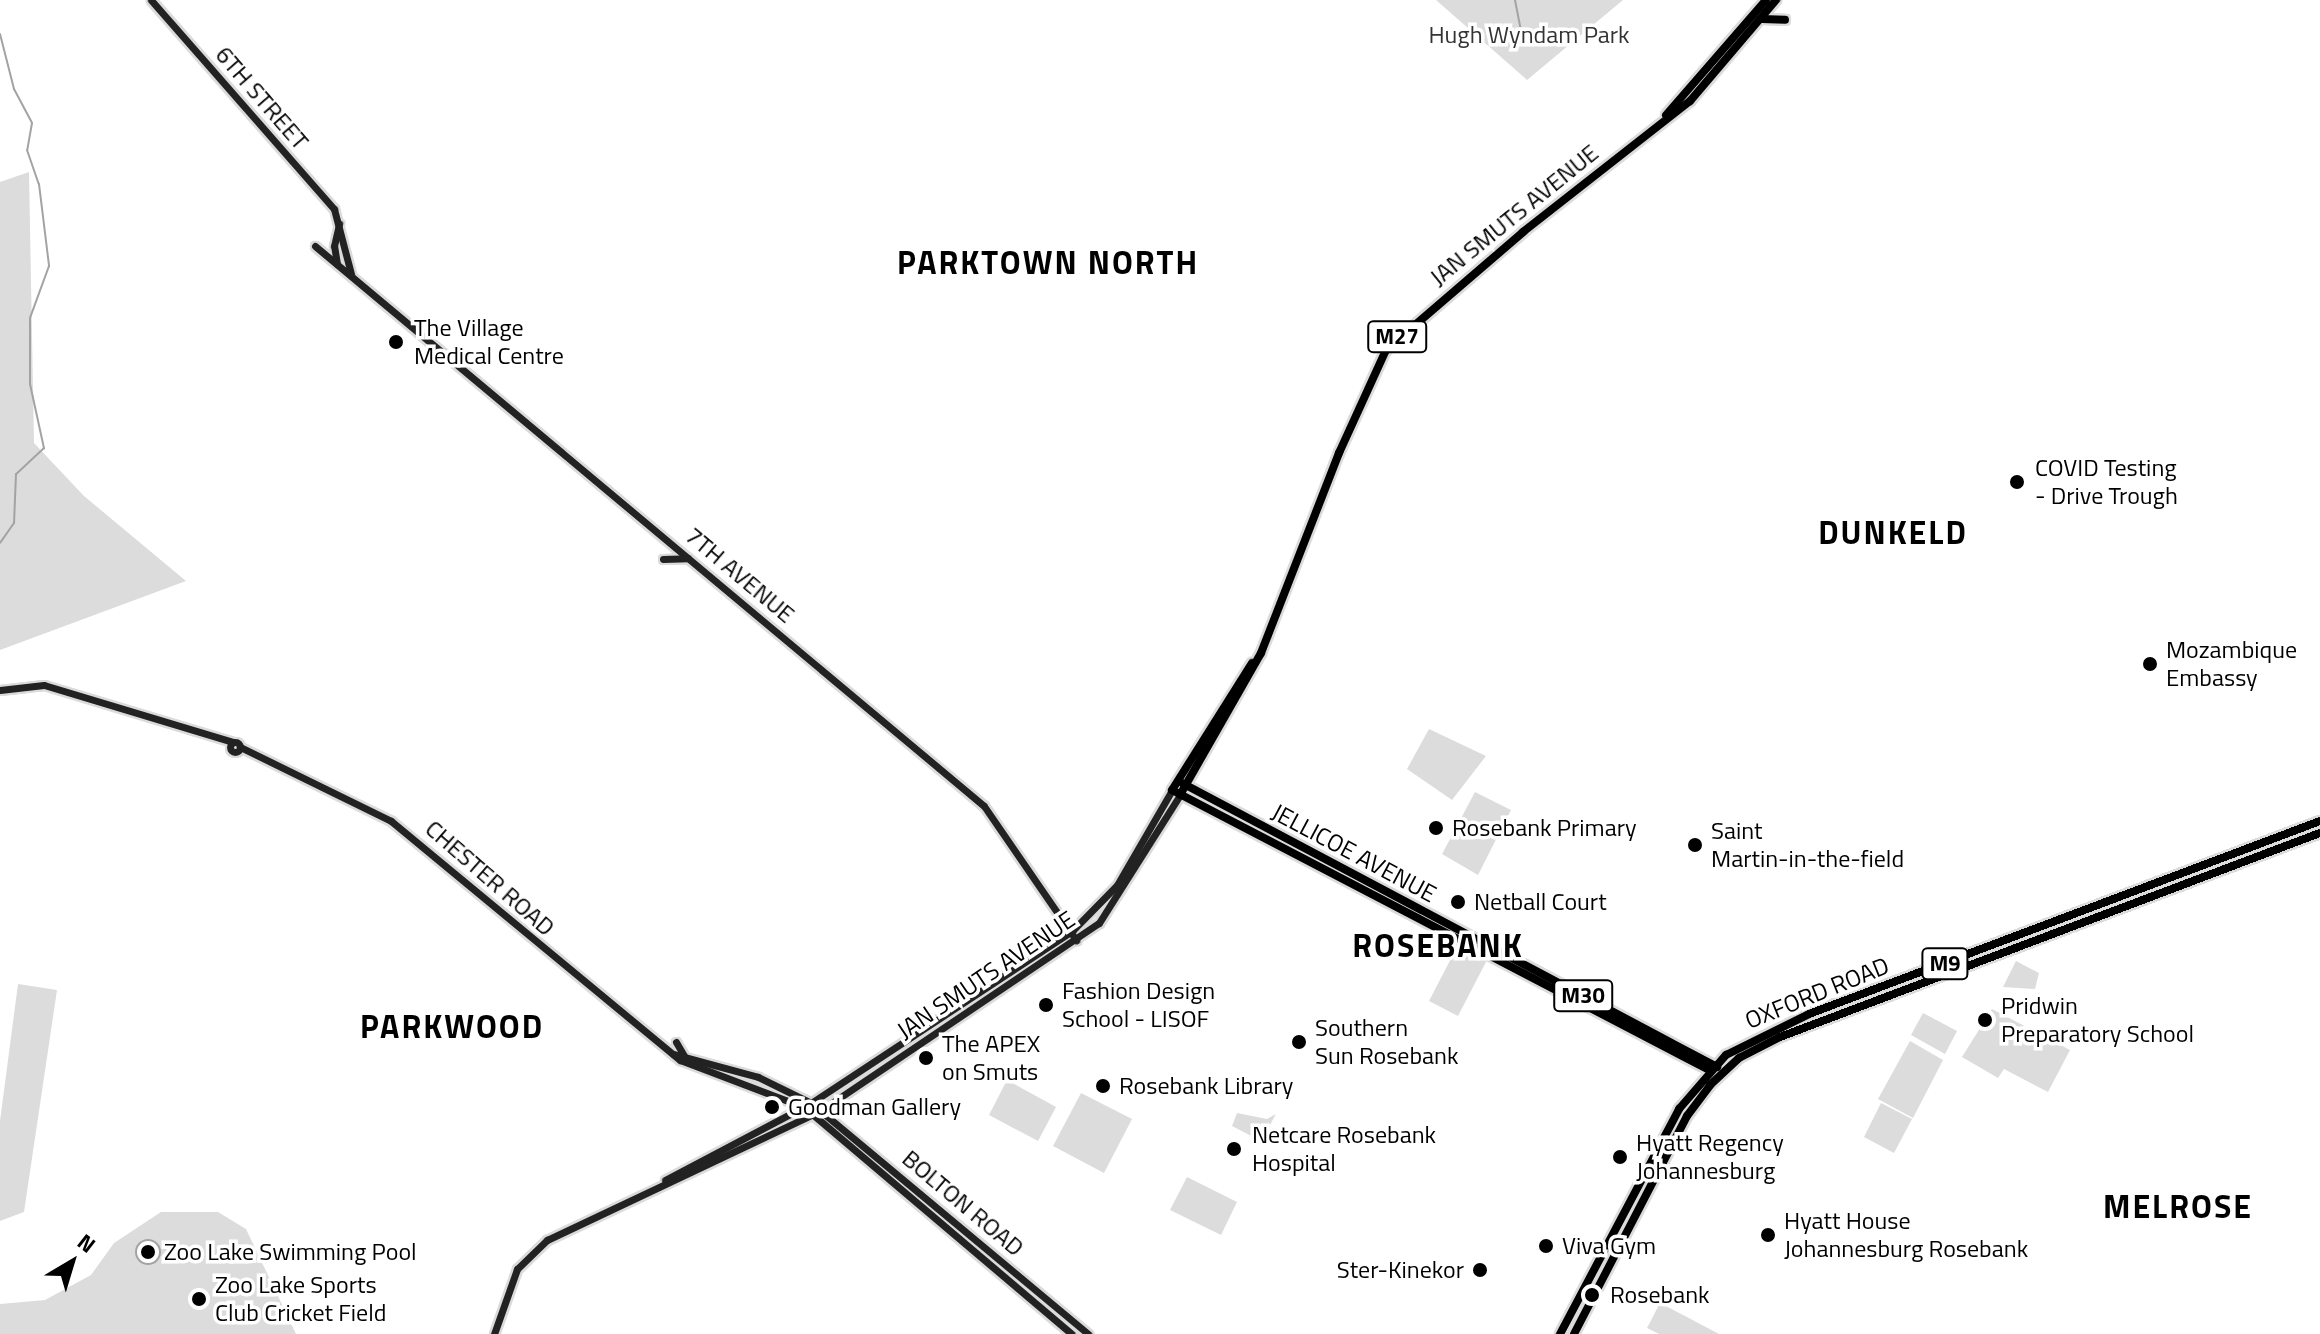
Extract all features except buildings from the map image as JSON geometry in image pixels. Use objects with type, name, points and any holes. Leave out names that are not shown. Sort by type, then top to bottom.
[{"type":"main road","name":"6TH STREET","points":[[151,0],[334,209],[339,224]]},
{"type":"main road","name":"JAN SMUTS AVENUE","points":[[1664,119],[1766,0]]},
{"type":"main road","name":"JAN SMUTS AVENUE","points":[[660,1184],[807,1105],[1072,931],[1117,885],[1261,653],[1339,453],[1386,350],[1700,91],[1776,0]]},
{"type":"main road","points":[[1762,19],[1785,20]]},
{"type":"main road","points":[[337,264],[334,238],[339,224]]},
{"type":"main road","points":[[339,224],[352,277]]},
{"type":"main road","name":"7TH AVENUE","points":[[315,246],[984,806],[1076,940]]},
{"type":"main road","points":[[663,559],[688,558]]},
{"type":"main road","name":"CHESTER ROAD","points":[[0,690],[44,685],[213,738],[391,821],[671,1054],[714,1073],[807,1105]]},
{"type":"main road","name":"JELLICOE AVENUE","points":[[1182,783],[1720,1074]]},
{"type":"main road","name":"JAN SMUTS AVENUE","points":[[494,1334],[517,1269],[542,1244],[571,1225],[817,1112],[1076,940],[1109,910],[1176,792]]},
{"type":"main road","name":"JELLICOE AVENUE","points":[[1176,792],[1712,1067]]},
{"type":"main road","name":"OXFORD ROAD","points":[[2024,939],[2064,930],[2320,821]]},
{"type":"main road","name":"OXFORD ROAD","points":[[2160,888],[2320,833]]},
{"type":"main road","name":"OXFORD ROAD","points":[[1574,1334],[1687,1116],[1720,1074],[1757,1047],[1916,986],[2060,920],[2129,900]]},
{"type":"main road","points":[[2060,920],[2064,930]]},
{"type":"main road","name":"OXFORD ROAD","points":[[1560,1334],[1665,1133],[1712,1067],[1756,1037],[1809,1014],[2011,944]]},
{"type":"main road","points":[[1912,976],[1916,986]]},
{"type":"main road","points":[[1809,1014],[1814,1025]]},
{"type":"main road","points":[[676,1042],[684,1056]]},
{"type":"main road","points":[[671,1054],[758,1077],[807,1105]]},
{"type":"main road","points":[[695,1076],[714,1073]]},
{"type":"main road","points":[[783,1119],[790,1109],[786,1098]]},
{"type":"main road","points":[[834,1121],[831,1111],[839,1098]]},
{"type":"main road","name":"BOLTON ROAD","points":[[807,1105],[1072,1334]]},
{"type":"main road","name":"BOLTON ROAD","points":[[817,1112],[834,1121],[1088,1334]]},
{"type":"green space","name":"Hugh Wyndam Park","points":[[1436,0],[1623,0],[1527,80]]},
{"type":"green space","points":[[29,172],[34,443],[84,496],[186,581],[0,650],[0,182]]},
{"type":"green space","points":[[1429,729],[1486,756],[1452,800],[1407,769]]},
{"type":"green space","points":[[1475,792],[1511,810],[1478,875],[1442,854]]},
{"type":"green space","points":[[1462,947],[1487,960],[1458,1016],[1429,1001],[1456,949]]},
{"type":"green space","points":[[2016,961],[2039,973],[2035,989],[2003,987]]},
{"type":"green space","points":[[18,984],[57,990],[24,1212],[0,1221],[0,1121]]},
{"type":"green space","points":[[1992,1009],[2070,1050],[2048,1092],[2004,1069],[1998,1078],[1962,1057]]},
{"type":"green space","points":[[1923,1013],[1957,1031],[1945,1054],[1911,1035]]},
{"type":"green space","points":[[1910,1041],[1943,1060],[1913,1118],[1878,1099]]},
{"type":"green space","points":[[1007,1080],[1056,1107],[1038,1141],[989,1115]]},
{"type":"green space","points":[[1081,1093],[1132,1119],[1104,1173],[1053,1146]]},
{"type":"green space","points":[[1881,1103],[1912,1119],[1894,1153],[1864,1137]]},
{"type":"green space","points":[[1237,1113],[1267,1119],[1276,1114],[1261,1141],[1232,1126]]},
{"type":"green space","points":[[1187,1177],[1237,1202],[1221,1235],[1170,1210]]},
{"type":"green space","points":[[161,1212],[218,1212],[246,1229],[296,1334],[0,1334],[0,1304],[45,1300],[91,1275],[114,1243]]},
{"type":"green space","points":[[1660,1303],[1719,1334],[1659,1334],[1647,1328]]},
{"type":"shaded area","name":"Zoo Lake Swimming Pool","points":[[148,1239],[157,1243],[161,1252],[157,1261],[148,1265],[139,1261],[135,1252],[139,1243]]},
{"type":"waterway","points":[[1515,0],[1523,41]]},
{"type":"waterway","points":[[0,34],[14,89],[32,123],[27,150],[39,184],[49,266],[30,318],[30,384],[44,448],[16,474],[14,523],[0,543]]},
{"type":"place","name":"The Village Medical Centre","points":[[396,342]]},
{"type":"place","name":"COVID Testing - Drive Trough","points":[[2017,482]]},
{"type":"place","name":"Mozambique Embassy","points":[[2150,664]]},
{"type":"place","name":"Rosebank Primary","points":[[1436,828]]},
{"type":"place","name":"Saint Martin-in-the-field","points":[[1695,845]]},
{"type":"place","name":"Netball Court","points":[[1458,902]]},
{"type":"place","name":"Fashion Design School - LISOF","points":[[1046,1005]]},
{"type":"place","name":"Pridwin Preparatory School","points":[[1985,1020]]},
{"type":"place","name":"Southern Sun Rosebank","points":[[1299,1042]]},
{"type":"place","name":"The APEX on Smuts","points":[[926,1058]]},
{"type":"place","name":"Rosebank Library","points":[[1103,1086]]},
{"type":"place","name":"Goodman Gallery","points":[[772,1107]]},
{"type":"place","name":"Netcare Rosebank Hospital","points":[[1234,1149]]},
{"type":"place","name":"Hyatt Regency Johannesburg","points":[[1620,1157]]},
{"type":"place","name":"Hyatt House Johannesburg Rosebank","points":[[1768,1235]]},
{"type":"place","name":"Viva Gym","points":[[1546,1246]]},
{"type":"place","name":"Zoo Lake Swimming Pool","points":[[148,1252]]},
{"type":"place","name":"Ster-Kinekor","points":[[1480,1270]]},
{"type":"place","name":"Rosebank","points":[[1592,1295]]},
{"type":"place","name":"Zoo Lake Sports Club Cricket Field","points":[[199,1299]]},
{"type":"district","name":"PARKTOWN NORTH","points":[[1048,262]]},
{"type":"district","name":"DUNKELD","points":[[1893,532]]},
{"type":"district","name":"ROSEBANK","points":[[1438,945]]},
{"type":"district","name":"PARKWOOD","points":[[452,1026]]},
{"type":"district","name":"MELROSE","points":[[2178,1206]]}]
